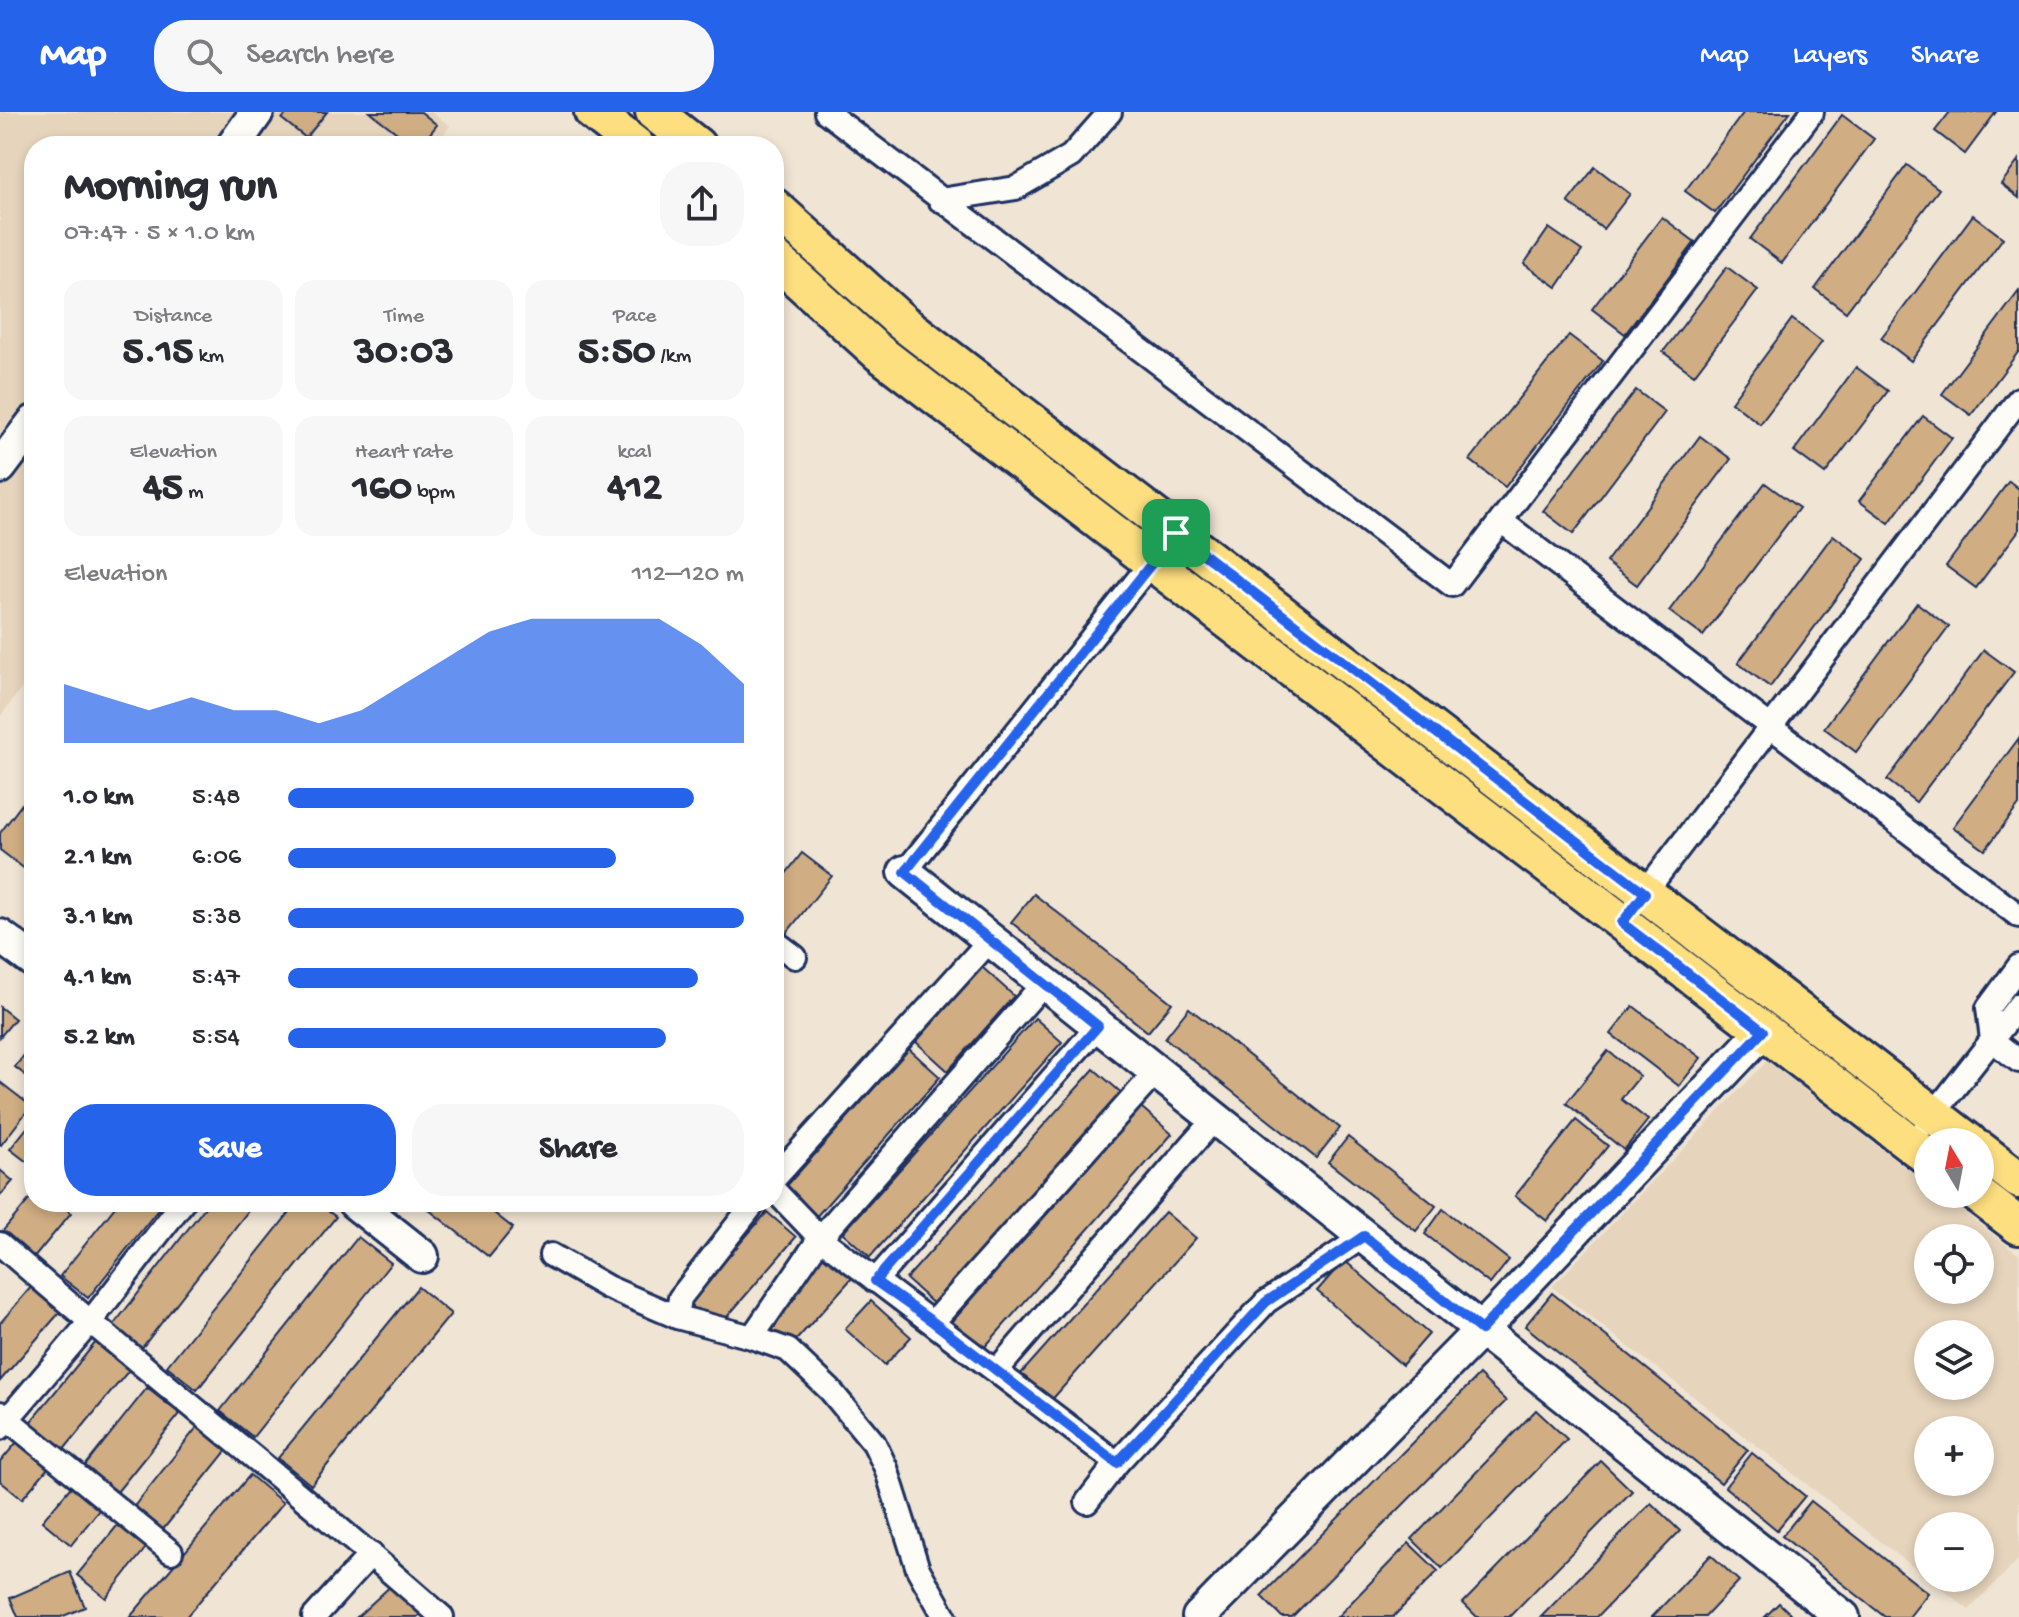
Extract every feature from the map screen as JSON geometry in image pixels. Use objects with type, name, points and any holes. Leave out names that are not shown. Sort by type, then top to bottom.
[{"type":"main road","points":[[593,112],[623,136]]},
{"type":"main road","points":[[654,112],[684,136]]},
{"type":"main road","points":[[784,216],[903,323],[1951,1128]]},
{"type":"main road","points":[[784,267],[878,352],[1914,1145]]},
{"type":"main road","points":[[1994,1161],[2019,1180]]},
{"type":"main road","points":[[1994,1207],[2019,1226]]},
{"type":"street","points":[[240,136],[257,112]]},
{"type":"street","points":[[826,112],[1452,585],[1812,112]]},
{"type":"street","points":[[940,200],[1016,188],[1071,156],[1110,112]]},
{"type":"street","points":[[1622,923],[2019,399]]},
{"type":"street","points":[[0,467],[24,435]]},
{"type":"street","points":[[1501,521],[2019,916]]},
{"type":"street","points":[[1176,533],[905,872],[1843,1617]]},
{"type":"street","points":[[0,936],[24,954]]},
{"type":"street","points":[[784,1168],[990,940]]},
{"type":"street","points":[[784,949],[795,957]]},
{"type":"street","points":[[2019,966],[1988,1008],[1992,1040],[2019,1061]]},
{"type":"street","points":[[752,1337],[820,1238],[1044,983]]},
{"type":"street","points":[[1928,1128],[1933,1114],[2019,1005]]},
{"type":"street","points":[[875,1281],[1098,1026]]},
{"type":"street","points":[[1199,1617],[1481,1330],[1763,1031]]},
{"type":"street","points":[[933,1322],[1156,1072]]},
{"type":"street","points":[[997,1370],[1215,1118]]},
{"type":"street","points":[[784,1200],[820,1238],[1117,1463]]},
{"type":"street","points":[[171,1552],[3,1420],[91,1321],[175,1212]]},
{"type":"street","points":[[367,1212],[422,1256]]},
{"type":"street","points":[[677,1317],[680,1298],[747,1212]]},
{"type":"street","points":[[1087,1502],[1117,1463],[1266,1302],[1364,1236]]},
{"type":"street","points":[[0,1244],[442,1617]]},
{"type":"street","points":[[551,1255],[607,1287],[677,1317],[788,1350],[830,1390],[874,1443],[886,1468],[918,1569],[945,1617]]},
{"type":"street","points":[[314,1617],[371,1554]]},
{"type":"shaded area","points":[[0,112],[431,112],[450,126],[442,136],[24,136],[24,685],[0,717]]},
{"type":"shaded area","points":[[1767,1061],[1914,1174],[1914,1208],[1958,1208],[1979,1224],[1914,1224],[1914,1304],[1994,1304],[1994,1236],[2019,1255],[2019,1559],[1994,1584],[1994,1512],[1914,1512],[1914,1567],[1552,1287]]},
{"type":"shaded area","points":[[1946,1592],[1987,1592],[1969,1610]]},
{"type":"building","points":[[288,112],[327,112],[308,136],[282,119]]},
{"type":"building","points":[[370,112],[421,112],[437,125],[428,136],[395,136],[397,133]]},
{"type":"building","points":[[1744,112],[1790,112],[1715,213],[1685,191]]},
{"type":"building","points":[[1950,112],[1996,112],[1965,154],[1935,131]]},
{"type":"building","points":[[1842,115],[1874,139],[1782,263],[1750,239]]},
{"type":"building","points":[[2019,160],[2019,198],[2001,184]]},
{"type":"building","points":[[1907,165],[1939,189],[1846,312],[1815,289]]},
{"type":"building","points":[[1595,167],[1630,194],[1603,229],[1568,202]]},
{"type":"building","points":[[1973,215],[2003,238],[1911,361],[1881,338]]},
{"type":"building","points":[[1662,217],[1695,242],[1625,334],[1592,309]]},
{"type":"building","points":[[1549,228],[1582,251],[1557,287],[1524,264]]},
{"type":"building","points":[[1727,267],[1758,290],[1694,375],[1663,352]]},
{"type":"building","points":[[2019,291],[2019,351],[1971,415],[1942,394]]},
{"type":"building","points":[[1792,319],[1822,342],[1760,424],[1731,402]]},
{"type":"building","points":[[1569,335],[1603,361],[1505,487],[1470,460]]},
{"type":"building","points":[[1856,367],[1888,391],[1825,474],[1794,451]]},
{"type":"building","points":[[1636,390],[1665,412],[1573,534],[1543,511]]},
{"type":"building","points":[[1923,416],[1952,438],[1889,523],[1859,501]]},
{"type":"building","points":[[1700,436],[1731,459],[1637,585],[1606,562]]},
{"type":"building","points":[[2009,481],[2019,489],[2019,530],[1976,588],[1946,566]]},
{"type":"building","points":[[1765,483],[1799,508],[1703,636],[1669,611]]},
{"type":"building","points":[[1833,535],[1865,559],[1770,687],[1738,663]]},
{"type":"building","points":[[1917,603],[1949,627],[1856,752],[1824,728]]},
{"type":"building","points":[[1984,650],[2014,672],[1916,802],[1887,780]]},
{"type":"building","points":[[2019,738],[2019,805],[1985,850],[1953,827]]},
{"type":"building","points":[[22,804],[24,806],[24,868],[0,850],[0,833]]},
{"type":"building","points":[[802,853],[832,876],[785,935],[784,934],[784,876]]},
{"type":"building","points":[[1034,894],[1172,1003],[1148,1032],[1011,922]]},
{"type":"building","points":[[982,967],[1014,996],[948,1071],[916,1042]]},
{"type":"building","points":[[1633,1006],[1701,1058],[1679,1086],[1611,1034]]},
{"type":"building","points":[[0,1007],[15,1019],[0,1037]]},
{"type":"building","points":[[1189,1008],[1340,1128],[1316,1158],[1165,1038]]},
{"type":"building","points":[[1035,1018],[1062,1042],[870,1257],[843,1233]]},
{"type":"building","points":[[909,1049],[940,1077],[815,1218],[784,1189]]},
{"type":"building","points":[[1608,1051],[1640,1076],[1621,1099],[1648,1120],[1624,1150],[1566,1103]]},
{"type":"building","points":[[24,1055],[24,1074],[15,1067]]},
{"type":"building","points":[[1094,1069],[1124,1095],[936,1306],[906,1279]]},
{"type":"building","points":[[0,1082],[24,1101],[24,1115],[0,1144]]},
{"type":"building","points":[[1141,1107],[1172,1134],[983,1349],[952,1322]]},
{"type":"building","points":[[1576,1120],[1608,1146],[1547,1221],[1515,1196]]},
{"type":"building","points":[[24,1132],[24,1160],[10,1149]]},
{"type":"building","points":[[1348,1137],[1436,1206],[1416,1231],[1328,1162]]},
{"type":"building","points":[[0,1170],[13,1181],[0,1196]]},
{"type":"building","points":[[24,1206],[24,1212],[71,1213],[33,1259],[1,1233]]},
{"type":"building","points":[[1443,1209],[1509,1260],[1490,1284],[1425,1234]]},
{"type":"building","points":[[111,1212],[156,1212],[88,1298],[60,1276]]},
{"type":"building","points":[[201,1212],[247,1212],[141,1349],[112,1327]]},
{"type":"building","points":[[290,1212],[329,1212],[336,1217],[197,1390],[167,1366]]},
{"type":"building","points":[[432,1212],[493,1212],[513,1228],[489,1257]]},
{"type":"building","points":[[767,1212],[796,1237],[714,1332],[685,1307]]},
{"type":"building","points":[[1165,1212],[1196,1238],[1048,1404],[1018,1377]]},
{"type":"building","points":[[358,1237],[391,1263],[253,1437],[220,1411]]},
{"type":"building","points":[[824,1254],[852,1278],[789,1348],[762,1324]]},
{"type":"building","points":[[1344,1260],[1429,1334],[1402,1365],[1317,1291]]},
{"type":"building","points":[[32,1286],[61,1311],[0,1381],[0,1323]]},
{"type":"building","points":[[418,1287],[451,1314],[311,1485],[278,1458]]},
{"type":"building","points":[[1552,1293],[1748,1450],[1721,1483],[1525,1326]]},
{"type":"building","points":[[871,1301],[911,1337],[885,1365],[845,1329]]},
{"type":"building","points":[[96,1342],[130,1369],[61,1453],[27,1426]]},
{"type":"building","points":[[1479,1375],[1506,1401],[1292,1617],[1282,1617],[1261,1596]]},
{"type":"building","points":[[147,1388],[180,1414],[113,1497],[81,1471]]},
{"type":"building","points":[[1536,1410],[1567,1439],[1442,1568],[1412,1539]]},
{"type":"building","points":[[198,1426],[227,1450],[161,1532],[132,1509]]},
{"type":"building","points":[[17,1442],[48,1468],[22,1499],[0,1481],[0,1462]]},
{"type":"building","points":[[1752,1453],[1805,1496],[1777,1530],[1725,1487]]},
{"type":"building","points":[[1601,1461],[1632,1491],[1509,1617],[1477,1617],[1463,1603]]},
{"type":"building","points":[[250,1475],[283,1503],[186,1617],[130,1617]]},
{"type":"building","points":[[75,1482],[103,1505],[71,1545],[42,1521]]},
{"type":"building","points":[[1811,1501],[1914,1582],[1914,1592],[1928,1593],[1909,1617],[1885,1617],[1782,1536]]},
{"type":"building","points":[[1651,1503],[1680,1531],[1597,1617],[1541,1617]]},
{"type":"building","points":[[121,1521],[149,1544],[106,1598],[77,1575]]},
{"type":"building","points":[[1409,1543],[1438,1571],[1393,1617],[1337,1617]]},
{"type":"building","points":[[1711,1555],[1739,1581],[1705,1617],[1652,1617]]},
{"type":"building","points":[[70,1572],[85,1607],[61,1617],[18,1617],[10,1598]]},
{"type":"building","points":[[395,1582],[423,1612],[417,1617],[357,1617]]},
{"type":"building","points":[[1779,1603],[1794,1617],[1765,1617]]},
{"type":"route","points":[[1176,533],[1645,893],[1622,923],[1763,1031],[1481,1330],[1364,1236],[1266,1302],[1117,1463],[875,1281],[1098,1026],[905,872],[1176,533]]}]
